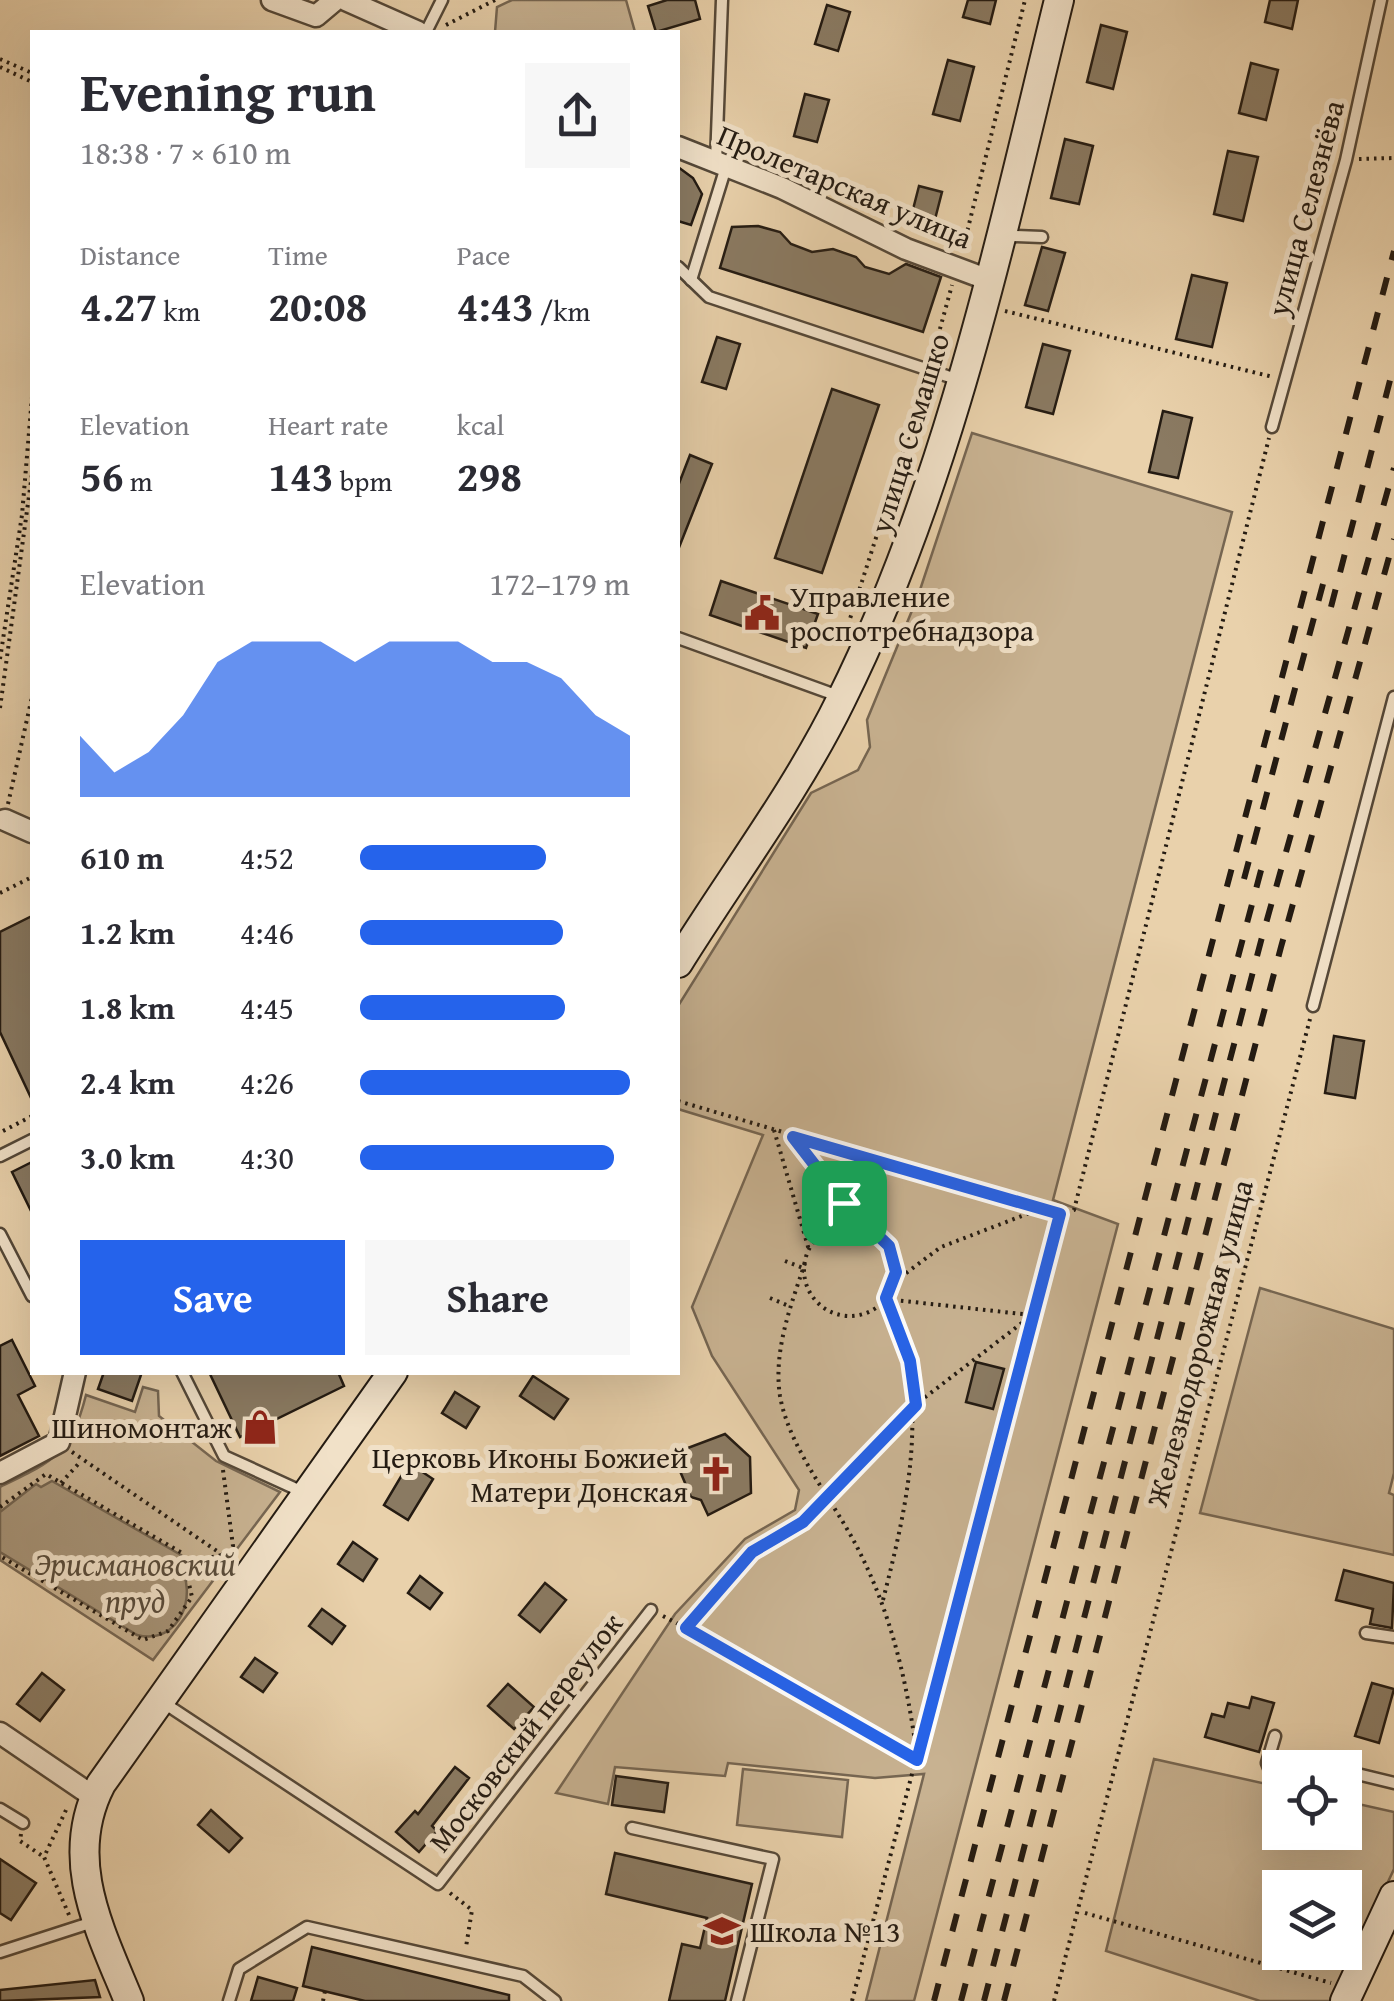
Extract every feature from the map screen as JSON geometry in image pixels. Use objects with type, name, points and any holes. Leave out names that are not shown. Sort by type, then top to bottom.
[{"type":"main road","name":"улица Семашко","points":[[680,960],[818,746],[913,533],[988,280],[1009,231],[1059,0]]},
{"type":"main road","points":[[130,2001],[96,1920],[83,1863],[83,1836],[94,1797],[391,1375]]},
{"type":"main road","points":[[1348,1995],[1394,1896]]},
{"type":"street","points":[[272,0],[314,24],[335,0]]},
{"type":"street","points":[[346,0],[414,30]]},
{"type":"street","name":"Пролетарская улица","points":[[680,147],[988,280]]},
{"type":"street","points":[[4,820],[30,831]]},
{"type":"street","points":[[0,1474],[58,1442],[74,1375]]},
{"type":"street","points":[[0,1733],[94,1797]]},
{"type":"lane","points":[[427,30],[442,0]]},
{"type":"lane","points":[[691,280],[721,164],[722,0]]},
{"type":"lane","name":"улица Селезнёва","points":[[1272,426],[1346,160],[1381,0]]},
{"type":"lane","points":[[1009,231],[1042,237]]},
{"type":"lane","points":[[680,269],[709,297],[960,380]]},
{"type":"lane","points":[[680,639],[842,698]]},
{"type":"lane","points":[[1313,1006],[1394,697]]},
{"type":"lane","points":[[0,1156],[30,1141]]},
{"type":"lane","points":[[0,1234],[30,1292]]},
{"type":"lane","points":[[184,1375],[224,1456],[306,1494]]},
{"type":"lane","name":"Московский переулок","points":[[438,1884],[651,1610]]},
{"type":"lane","points":[[1366,1633],[1394,1638]]},
{"type":"lane","points":[[160,1700],[438,1884]]},
{"type":"lane","points":[[1271,1750],[1275,1736]]},
{"type":"lane","points":[[1362,1776],[1394,1784]]},
{"type":"lane","points":[[0,1809],[23,1824]]},
{"type":"lane","points":[[632,1828],[773,1859],[737,2001]]},
{"type":"lane","points":[[0,1952],[96,1920]]},
{"type":"lane","points":[[229,2001],[239,1968],[304,1927],[523,1976],[555,2001]]},
{"type":"path","points":[[441,30],[459,16],[495,0]]},
{"type":"path","points":[[843,640],[958,268],[1025,0]]},
{"type":"path","points":[[0,59],[30,73]]},
{"type":"path","points":[[0,66],[30,81]]},
{"type":"path","points":[[1346,160],[1394,158]]},
{"type":"path","points":[[996,309],[1272,377]]},
{"type":"path","points":[[0,659],[22,515],[30,421]]},
{"type":"path","points":[[680,1102],[1060,1214],[1074,1210],[1272,426]]},
{"type":"path","points":[[0,708],[30,489]]},
{"type":"path","points":[[4,820],[30,706]]},
{"type":"path","points":[[0,788],[11,791]]},
{"type":"path","points":[[0,893],[30,878]]},
{"type":"path","name":"Железнодорожная улица","points":[[1054,2001],[1313,1006]]},
{"type":"path","points":[[3,1131],[30,1117]]},
{"type":"path","points":[[774,1130],[809,1250]]},
{"type":"path","points":[[793,1137],[868,1227],[889,1246],[895,1258],[894,1282],[886,1298],[864,1313],[838,1314],[826,1308],[809,1289],[804,1265]]},
{"type":"path","points":[[894,1282],[941,1248],[1040,1208]]},
{"type":"path","points":[[852,2001],[1060,1214]]},
{"type":"path","points":[[868,1227],[841,1225],[828,1230],[809,1250],[781,1350],[780,1394],[793,1432],[883,1600],[904,1678],[917,1760]]},
{"type":"path","points":[[784,1261],[804,1265]]},
{"type":"path","points":[[770,1298],[791,1307]]},
{"type":"path","points":[[886,1298],[1032,1315]]},
{"type":"path","points":[[883,1600],[901,1528],[916,1405],[910,1361],[886,1298]]},
{"type":"path","points":[[686,1628],[752,1552],[803,1522],[916,1405],[1032,1315]]},
{"type":"path","points":[[58,1442],[238,1564]]},
{"type":"path","points":[[182,1563],[226,1557],[233,1546],[224,1456]]},
{"type":"path","points":[[61,1483],[83,1460]]},
{"type":"path","points":[[0,1507],[46,1474],[182,1553],[193,1589],[189,1605],[168,1632],[143,1640],[0,1556]]},
{"type":"path","points":[[651,1610],[917,1760]]},
{"type":"path","points":[[23,1824],[20,1840],[44,1857]]},
{"type":"path","points":[[438,1884],[472,1910],[464,1962]]},
{"type":"path","points":[[1085,1913],[1348,1995]]},
{"type":"path","points":[[323,2001],[325,1991]]},
{"type":"shaded area","points":[[512,0],[626,0],[634,30],[495,30],[497,7]]},
{"type":"shaded area","points":[[972,433],[1232,512],[1053,1200],[1118,1224],[914,2001],[866,2001],[924,1774],[875,1778],[728,1763],[725,1776],[615,1767],[608,1804],[556,1793],[675,1614],[745,1539],[795,1510],[799,1490],[712,1356],[692,1307],[763,1135],[680,1110],[680,1003],[811,793],[858,770],[870,747],[867,720],[918,596]]},
{"type":"shaded area","points":[[1260,1288],[1394,1329],[1394,1473],[1389,1493],[1394,1495],[1394,1555],[1200,1513]]},
{"type":"shaded area","points":[[143,1387],[158,1391],[159,1416],[216,1461],[280,1492],[153,1660],[0,1560],[0,1487],[57,1454],[74,1431],[86,1395],[135,1412]]},
{"type":"shaded area","points":[[1154,1759],[1262,1783],[1262,1850],[1362,1850],[1362,1805],[1394,1812],[1394,1869],[1362,1937],[1362,1870],[1262,1870],[1262,1970],[1347,1970],[1332,2001],[1260,2001],[1106,1951]]},
{"type":"shaded area","points":[[743,1769],[848,1780],[842,1837],[737,1825]]},
{"type":"water","name":"Эрисмановский пруд","points":[[52,1481],[181,1555],[178,1562],[187,1589],[186,1602],[182,1615],[164,1633],[137,1635],[0,1552],[0,1512],[36,1484],[41,1487]]},
{"type":"building","points":[[667,0],[695,0],[700,19],[655,30],[648,6]]},
{"type":"building","points":[[968,0],[996,0],[990,24],[963,17]]},
{"type":"building","points":[[1270,0],[1298,0],[1292,29],[1265,22]]},
{"type":"building","points":[[827,5],[850,12],[838,51],[815,44]]},
{"type":"building","points":[[1101,25],[1127,32],[1113,89],[1087,82]]},
{"type":"building","points":[[948,60],[974,67],[960,121],[933,114]]},
{"type":"building","points":[[1251,63],[1278,70],[1266,120],[1239,113]]},
{"type":"building","points":[[805,94],[829,100],[817,142],[794,136]]},
{"type":"building","points":[[1065,139],[1093,146],[1079,204],[1051,198]]},
{"type":"building","points":[[1228,151],[1258,157],[1243,221],[1214,214]]},
{"type":"building","points":[[680,168],[693,178],[702,194],[691,225],[680,222]]},
{"type":"building","points":[[919,186],[942,192],[933,227],[910,221]]},
{"type":"building","points":[[758,226],[780,232],[791,244],[812,252],[833,249],[856,257],[865,267],[889,274],[906,264],[941,277],[923,332],[720,268],[732,227]]},
{"type":"building","points":[[1042,247],[1065,253],[1048,311],[1025,305]]},
{"type":"building","points":[[1192,275],[1227,283],[1212,347],[1176,339]]},
{"type":"building","points":[[717,337],[740,344],[726,389],[702,382]]},
{"type":"building","points":[[1043,344],[1070,351],[1053,414],[1026,407]]},
{"type":"building","points":[[832,389],[879,405],[822,573],[775,558]]},
{"type":"building","points":[[1163,411],[1192,418],[1178,478],[1149,472]]},
{"type":"building","points":[[690,455],[712,464],[680,545],[680,481]]},
{"type":"building","points":[[721,581],[818,614],[806,648],[710,615]]},
{"type":"building","points":[[30,917],[30,1096],[0,1032],[0,932]]},
{"type":"building","points":[[1334,1036],[1364,1041],[1355,1098],[1325,1093]]},
{"type":"building","points":[[30,1163],[30,1209],[12,1172]]},
{"type":"building","points":[[12,1340],[35,1386],[18,1395],[39,1436],[0,1456],[0,1346]]},
{"type":"building","points":[[976,1362],[1004,1369],[993,1409],[966,1402]]},
{"type":"building","points":[[103,1375],[141,1375],[132,1401],[98,1389]]},
{"type":"building","points":[[210,1375],[339,1375],[344,1386],[240,1437]]},
{"type":"building","points":[[533,1376],[568,1399],[554,1419],[520,1396]]},
{"type":"building","points":[[455,1392],[479,1407],[466,1428],[442,1413]]},
{"type":"building","name":"Церковь Иконы Божией Матери Донская","points":[[725,1434],[750,1457],[751,1493],[708,1515],[701,1500],[691,1497],[677,1464],[685,1449]]},
{"type":"building","points":[[409,1463],[433,1479],[408,1520],[384,1505]]},
{"type":"building","points":[[353,1542],[377,1559],[363,1581],[338,1564]]},
{"type":"building","points":[[1344,1570],[1394,1583],[1392,1628],[1370,1624],[1373,1609],[1336,1600]]},
{"type":"building","points":[[420,1576],[442,1593],[430,1609],[408,1593]]},
{"type":"building","points":[[545,1583],[566,1600],[540,1632],[519,1615]]},
{"type":"building","points":[[322,1609],[345,1626],[332,1644],[309,1626]]},
{"type":"building","points":[[255,1658],[277,1673],[263,1692],[241,1677]]},
{"type":"building","points":[[42,1673],[64,1690],[40,1721],[17,1704]]},
{"type":"building","points":[[1372,1683],[1394,1689],[1379,1743],[1355,1736]]},
{"type":"building","points":[[508,1684],[534,1707],[514,1729],[488,1706]]},
{"type":"building","points":[[1252,1697],[1274,1703],[1259,1752],[1205,1737],[1212,1714],[1224,1717],[1228,1703],[1249,1708]]},
{"type":"building","points":[[455,1767],[469,1778],[432,1826],[437,1831],[419,1852],[396,1832],[415,1811],[418,1814]]},
{"type":"building","points":[[616,1776],[668,1783],[664,1812],[612,1805]]},
{"type":"building","points":[[211,1810],[242,1838],[229,1852],[198,1825]]},
{"type":"building","name":"Школа №13","points":[[615,1853],[752,1884],[725,2001],[669,2001],[682,1944],[700,1948],[707,1918],[606,1894]]},
{"type":"building","points":[[0,1859],[36,1883],[11,1920],[0,1913]]},
{"type":"building","points":[[312,1947],[509,1995],[509,2001],[365,2001],[303,1986]]},
{"type":"building","points":[[258,1977],[297,1988],[293,2001],[251,2001]]},
{"type":"building","points":[[95,1980],[100,1997],[0,2001],[0,1990]]},
{"type":"railway","points":[[934,2001],[1394,251]]},
{"type":"railway","points":[[1331,607],[1394,365]]},
{"type":"railway","points":[[984,2001],[1261,941],[1394,468]]},
{"type":"railway","points":[[1004,2001],[1281,947],[1394,539]]},
{"type":"railway","points":[[1244,879],[1323,584]]},
{"type":"railway","points":[[961,2001],[1264,859]]},
{"type":"place","name":"Управление роспотребнадзора","points":[[762,613]]},
{"type":"place","name":"Шиномонтаж","points":[[260,1427]]},
{"type":"place","name":"Церковь Иконы Божией Матери Донская","points":[[716,1474]]},
{"type":"place","name":"Школа №13","points":[[722,1931]]},
{"type":"route","points":[[793,1137],[1060,1214],[917,1760],[686,1628],[752,1552],[803,1522],[916,1405],[910,1361],[886,1298],[893,1286],[895,1258],[880,1235],[844,1203],[793,1137]]}]
